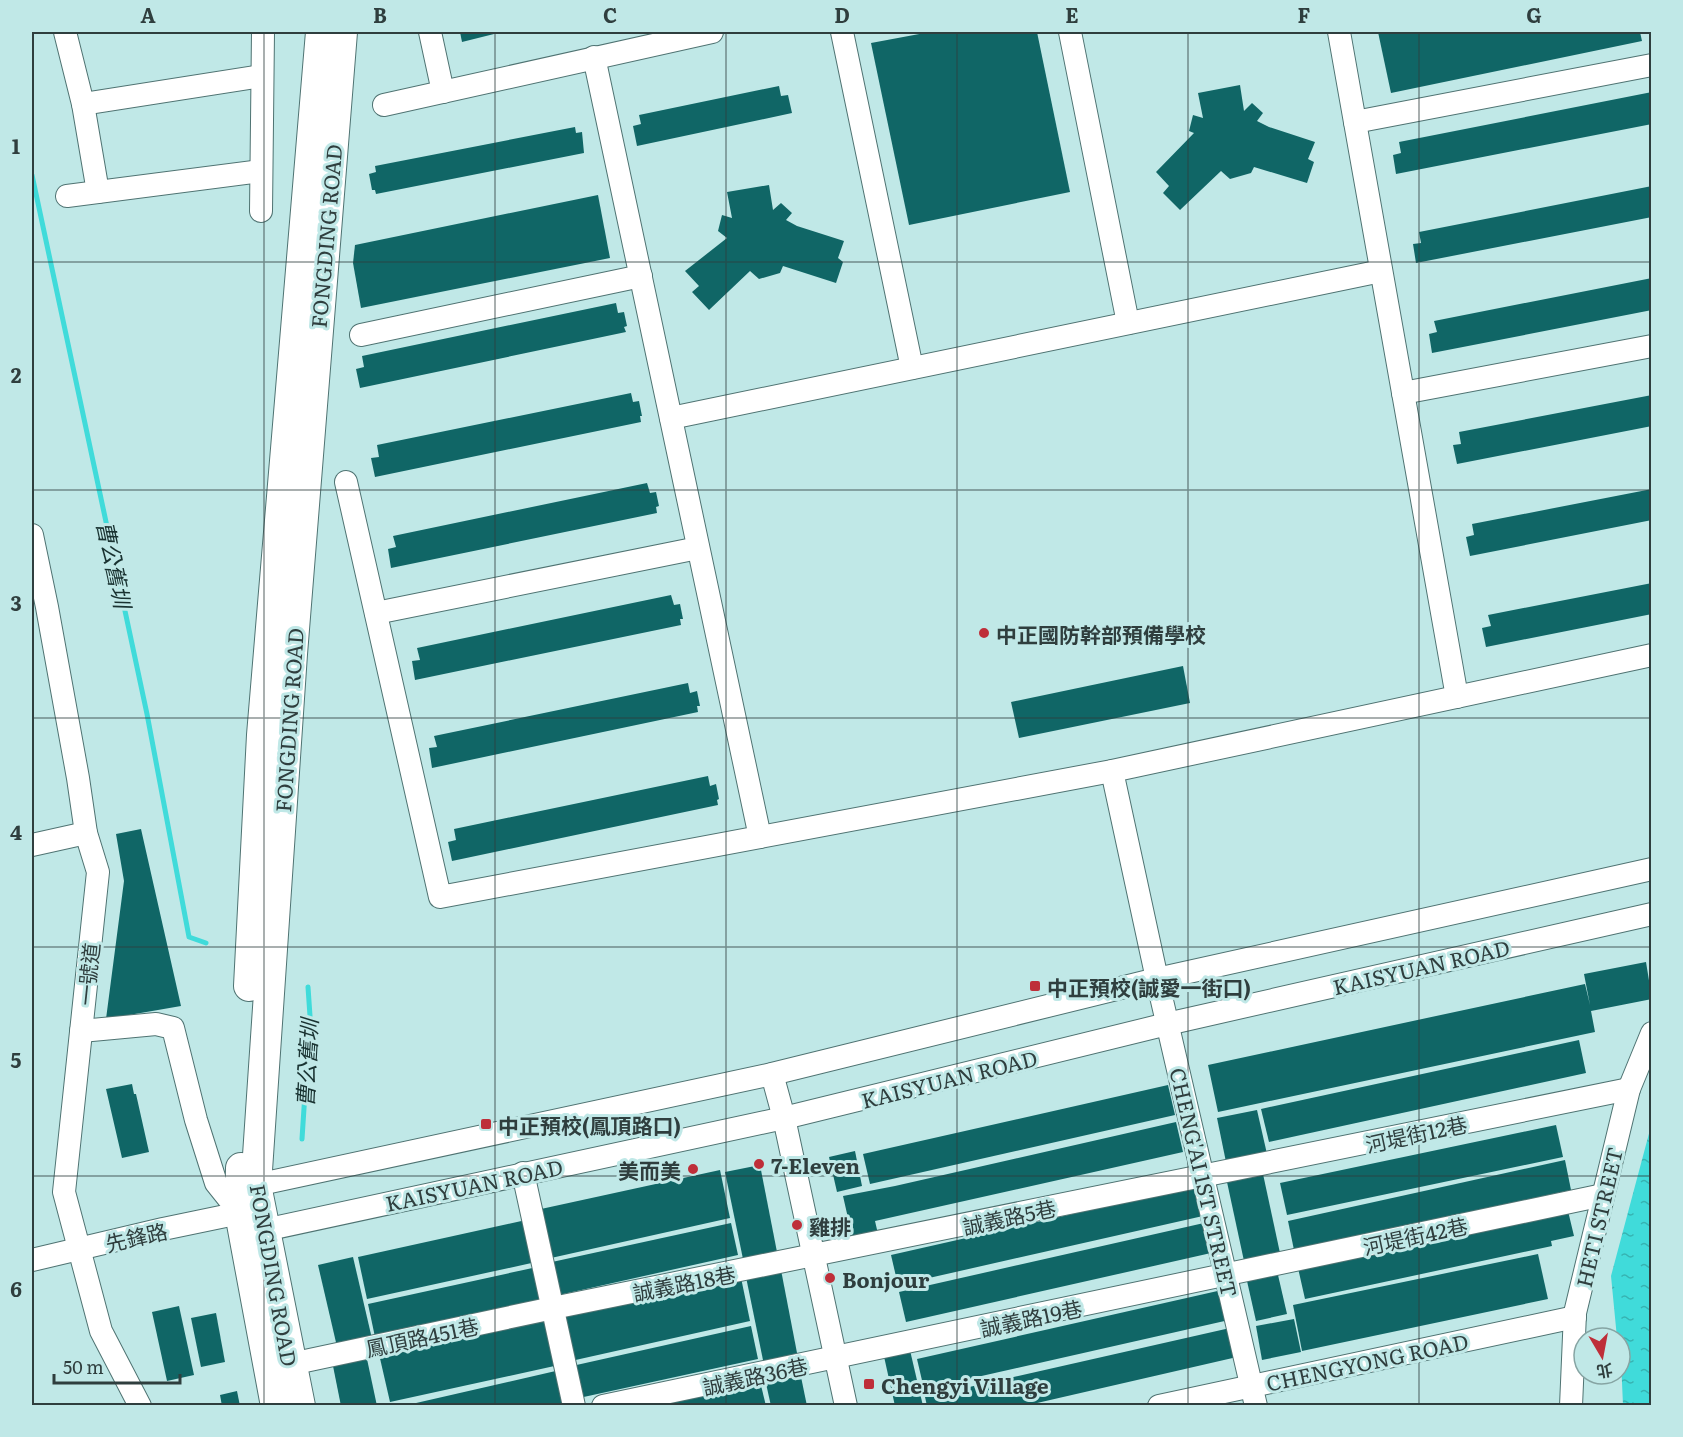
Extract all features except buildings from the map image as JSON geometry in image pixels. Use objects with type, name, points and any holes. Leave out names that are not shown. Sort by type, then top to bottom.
[{"type":"main road","name":"FONGDING ROAD","points":[[276,1406],[250,1226],[248,1184],[261,735],[321,32]]},
{"type":"main road","name":"FONGDING ROAD","points":[[248,1184],[342,32]]},
{"type":"main road","name":"FONGDING ROAD","points":[[250,1226],[291,1364],[300,1406]]},
{"type":"street","points":[[65,32],[83,104],[98,192]]},
{"type":"street","points":[[261,211],[263,32]]},
{"type":"street","points":[[430,32],[443,92]]},
{"type":"street","points":[[384,105],[712,32]]},
{"type":"street","points":[[842,32],[912,368]]},
{"type":"street","points":[[1070,32],[1128,323]]},
{"type":"street","points":[[1339,32],[1457,697]]},
{"type":"street","points":[[594,57],[760,837]]},
{"type":"street","points":[[1355,122],[1652,65]]},
{"type":"street","points":[[83,104],[262,76]]},
{"type":"street","points":[[67,196],[261,171]]},
{"type":"street","points":[[670,418],[1381,271]]},
{"type":"street","points":[[361,335],[641,276]]},
{"type":"street","points":[[1403,393],[1652,346]]},
{"type":"street","points":[[346,482],[440,897],[1112,771],[1652,655]]},
{"type":"street","name":"一號道","points":[[32,535],[78,778],[86,833],[98,872],[64,1192],[101,1331],[140,1406]]},
{"type":"street","points":[[376,613],[698,548]]},
{"type":"street","name":"CHENG'AI 1ST STREET","points":[[1112,771],[1167,1024],[1254,1396]]},
{"type":"street","points":[[32,845],[86,833]]},
{"type":"street","name":"KAISYUAN ROAD","points":[[248,1184],[772,1074],[1157,979],[1651,869]]},
{"type":"street","name":"KAISYUAN ROAD","points":[[250,1226],[523,1173],[784,1118],[1167,1024],[1652,914]]},
{"type":"street","points":[[81,1031],[156,1024],[173,1028],[196,1120],[216,1183],[250,1226]]},
{"type":"street","name":"HETI STREET","points":[[1570,1406],[1575,1317],[1629,1089],[1652,1033]]},
{"type":"street","points":[[772,1074],[784,1118],[846,1406]]},
{"type":"street","name":"河堤街12巷","points":[[1203,1176],[1629,1089]]},
{"type":"street","points":[[523,1173],[574,1406]]},
{"type":"street","name":"誠義路5巷","points":[[814,1256],[1203,1176]]},
{"type":"street","name":"河堤街42巷","points":[[1226,1275],[1603,1195]]},
{"type":"street","name":"先鋒路","points":[[32,1260],[163,1229],[250,1226]]},
{"type":"street","name":"誠義路18巷","points":[[553,1308],[814,1256]]},
{"type":"street","name":"誠義路19巷","points":[[836,1358],[1226,1275]]},
{"type":"street","name":"鳳頂路451巷","points":[[291,1364],[553,1308]]},
{"type":"street","name":"CHENGYONG ROAD","points":[[1159,1406],[1254,1396],[1575,1317]]},
{"type":"street","name":"誠義路36巷","points":[[603,1406],[836,1358]]},
{"type":"water","points":[[1651,1126],[1651,1405],[1623,1405],[1622,1386],[1632,1386],[1632,1326],[1616,1326],[1611,1276]]},
{"type":"waterway","name":"曹公舊圳","points":[[32,175],[147,714],[189,937],[206,943]]},
{"type":"waterway","name":"曹公舊圳","points":[[302,1139],[310,1016],[308,987]]},
{"type":"place","name":"中正國防幹部預備學校","points":[[984,633]]},
{"type":"place","name":"中正預校(誠愛一街口)","points":[[1035,986]]},
{"type":"place","name":"中正預校(鳳頂路口)","points":[[486,1124]]},
{"type":"place","name":"7-Eleven","points":[[759,1164]]},
{"type":"place","name":"美而美","points":[[693,1169]]},
{"type":"place","name":"雞排","points":[[797,1225]]},
{"type":"place","name":"Bonjour","points":[[830,1278]]},
{"type":"place","name":"Chengyi Village","points":[[869,1384]]}]
